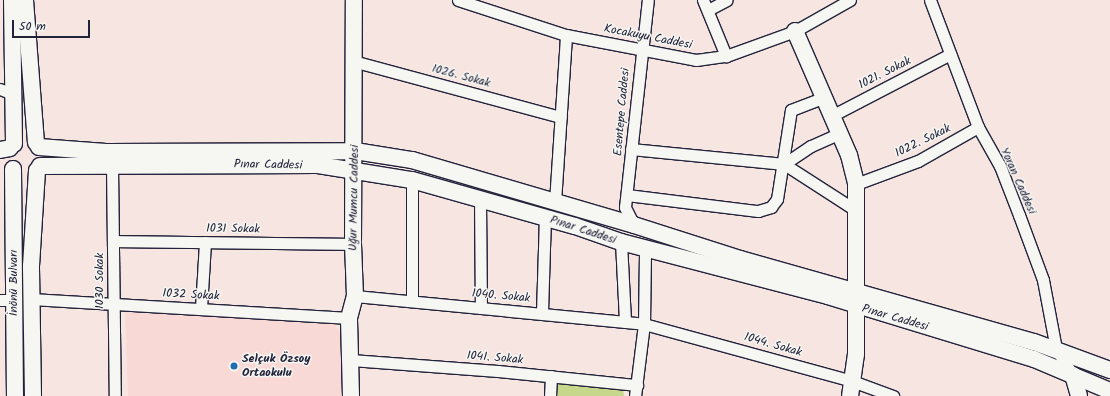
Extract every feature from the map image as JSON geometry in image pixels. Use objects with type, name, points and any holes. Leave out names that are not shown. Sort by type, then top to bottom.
[{"type":"main road","points":[[12,0],[7,92],[8,166],[28,174],[39,168],[43,156],[38,145],[25,0]]},
{"type":"main road","name":"Uğur Mumcu Caddesi","points":[[351,396],[349,318],[355,296],[353,244],[355,151],[354,0]]},
{"type":"main road","points":[[794,31],[840,133],[856,184],[856,354],[851,389]]},
{"type":"main road","points":[[8,147],[25,140],[38,145]]},
{"type":"main road","name":"Pınar Caddesi","points":[[38,145],[106,152],[355,151],[412,160],[634,225],[740,259],[857,290],[1056,350],[1110,370]]},
{"type":"main road","name":"Pınar Caddesi","points":[[39,168],[112,166],[318,165],[354,169],[412,180],[545,217],[621,242],[828,296],[857,307],[1027,357],[1110,391]]},
{"type":"main road","name":"İnönü Bulvarı","points":[[8,166],[7,300],[15,396]]},
{"type":"main road","name":"İnönü Bulvarı","points":[[33,396],[31,299],[39,168]]},
{"type":"main road","points":[[621,242],[634,225],[645,248]]},
{"type":"main road","points":[[1073,375],[1079,396]]},
{"type":"street","name":"Kocakuyu Caddesi","points":[[458,0],[566,35],[696,60],[726,56],[794,31],[850,0]]},
{"type":"street","name":"Esentepe Caddesi","points":[[634,225],[625,207],[641,49],[648,0]]},
{"type":"street","points":[[726,56],[705,5],[727,0]]},
{"type":"street","name":"Yoran Caddesi","points":[[930,0],[978,128],[1000,166],[1020,215],[1042,280],[1056,350],[1073,375]]},
{"type":"street","points":[[555,202],[566,35]]},
{"type":"street","name":"1021. Sokak","points":[[832,115],[950,54]]},
{"type":"street","name":"1026. Sokak","points":[[354,61],[561,117]]},
{"type":"street","points":[[627,195],[758,211],[770,207],[778,199],[791,110],[825,98]]},
{"type":"street","name":"1022. Sokak","points":[[856,184],[918,161],[978,128]]},
{"type":"street","points":[[784,164],[811,146],[840,133]]},
{"type":"street","points":[[632,149],[784,164],[857,211]]},
{"type":"street","name":"1030 Sokak","points":[[112,166],[115,396]]},
{"type":"street","points":[[412,180],[412,301]]},
{"type":"street","points":[[480,199],[480,308]]},
{"type":"street","points":[[542,312],[545,217]]},
{"type":"street","name":"1031 Sokak","points":[[113,241],[353,244]]},
{"type":"street","points":[[201,308],[205,242]]},
{"type":"street","points":[[621,242],[625,322]]},
{"type":"street","points":[[636,391],[644,324],[645,248]]},
{"type":"street","name":"1040. Sokak","points":[[355,296],[480,308],[542,312],[644,324]]},
{"type":"street","name":"1032 Sokak","points":[[31,299],[349,318]]},
{"type":"street","name":"1044. Sokak","points":[[644,324],[851,389],[893,396]]},
{"type":"street","name":"1041. Sokak","points":[[351,360],[551,376],[636,391]]},
{"type":"street","points":[[550,396],[551,376]]},
{"type":"shaded area","name":"Selçuk Özsoy Ortaokulu","points":[[125,312],[335,324],[342,337],[341,396],[128,396]]},
{"type":"green space","points":[[554,382],[623,389],[624,396],[553,396]]},
{"type":"place","name":"Selçuk Özsoy Ortaokulu","points":[[234,366]]}]
